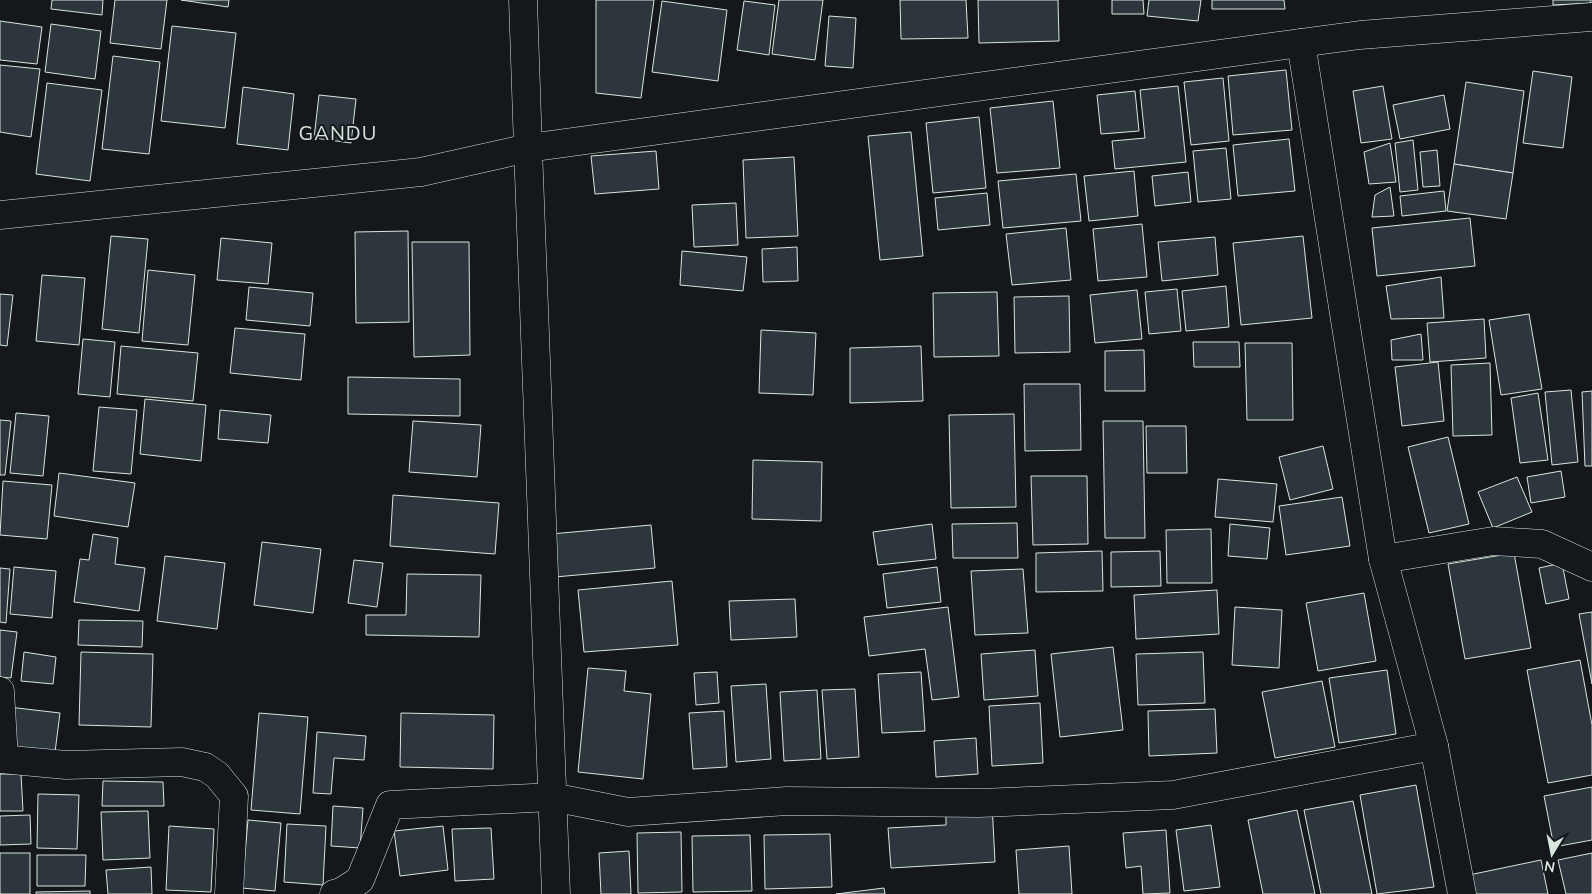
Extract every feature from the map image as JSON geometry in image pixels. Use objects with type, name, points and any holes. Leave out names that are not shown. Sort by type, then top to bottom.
[{"type":"street","points":[[523,0],[556,894]]},
{"type":"street","points":[[0,215],[421,172],[528,148],[1370,34],[1592,17]]},
{"type":"street","points":[[1301,43],[1383,559],[1434,746],[1462,894]]},
{"type":"street","points":[[1383,559],[1493,540],[1542,544],[1592,568]]},
{"type":"street","points":[[0,691],[2,759],[66,765],[182,762],[205,767],[217,775],[234,796],[229,894]]},
{"type":"street","points":[[334,894],[341,892],[360,880],[390,805],[552,797],[628,812],[787,801],[979,803],[1173,795],[1434,746]]},
{"type":"building","points":[[52,0],[103,0],[102,15],[51,9]]},
{"type":"building","points":[[115,0],[167,0],[161,49],[110,43]]},
{"type":"building","points":[[181,0],[229,0],[228,7]]},
{"type":"building","points":[[596,0],[654,0],[641,98],[596,93]]},
{"type":"building","points":[[779,0],[823,0],[815,60],[772,54]]},
{"type":"building","points":[[900,0],[966,0],[968,38],[901,39]]},
{"type":"building","points":[[978,0],[1058,0],[1059,41],[979,43]]},
{"type":"building","points":[[1112,0],[1143,0],[1144,14],[1112,14]]},
{"type":"building","points":[[1149,0],[1201,0],[1198,21],[1147,16]]},
{"type":"building","points":[[1212,0],[1284,0],[1285,9],[1212,9]]},
{"type":"building","points":[[1553,0],[1591,0],[1591,3],[1553,5]]},
{"type":"building","points":[[662,1],[727,10],[718,81],[652,72]]},
{"type":"building","points":[[744,1],[775,5],[769,55],[737,50]]},
{"type":"building","points":[[829,16],[856,18],[853,68],[825,66]]},
{"type":"building","points":[[0,21],[42,27],[37,64],[0,60]]},
{"type":"building","points":[[51,24],[101,31],[95,79],[45,72]]},
{"type":"building","points":[[172,26],[236,33],[225,128],[161,121]]},
{"type":"building","points":[[113,56],[160,62],[149,154],[102,149]]},
{"type":"building","points":[[0,65],[40,69],[31,137],[0,132]]},
{"type":"building","points":[[1286,70],[1292,130],[1233,135],[1228,76]]},
{"type":"building","points":[[1533,71],[1572,77],[1563,148],[1523,143]]},
{"type":"building","points":[[1223,78],[1229,141],[1191,145],[1184,82]]},
{"type":"building","points":[[1466,82],[1524,91],[1513,173],[1454,164]]},
{"type":"building","points":[[47,83],[102,90],[90,181],[36,174]]},
{"type":"building","points":[[1178,86],[1186,162],[1115,169],[1112,141],[1145,138],[1140,90]]},
{"type":"building","points":[[1383,86],[1392,139],[1361,143],[1353,91]]},
{"type":"building","points":[[243,87],[294,94],[288,150],[237,144]]},
{"type":"building","points":[[1135,91],[1139,131],[1101,134],[1097,95]]},
{"type":"building","points":[[319,95],[356,99],[351,143],[314,138]]},
{"type":"building","points":[[1444,95],[1450,129],[1400,139],[1393,105]]},
{"type":"building","points":[[1053,101],[1060,168],[997,173],[990,108]]},
{"type":"building","points":[[979,117],[986,188],[933,193],[926,123]]},
{"type":"building","points":[[911,132],[923,256],[880,260],[868,136]]},
{"type":"building","points":[[1289,139],[1295,191],[1238,196],[1233,145]]},
{"type":"building","points":[[1413,140],[1418,190],[1400,192],[1395,143]]},
{"type":"building","points":[[1390,143],[1396,182],[1369,184],[1364,152]]},
{"type":"building","points":[[1226,148],[1231,199],[1198,202],[1193,151]]},
{"type":"building","points":[[1437,150],[1440,186],[1423,187],[1420,152]]},
{"type":"building","points":[[656,151],[659,189],[595,194],[591,156]]},
{"type":"building","points":[[794,157],[798,236],[746,238],[743,160]]},
{"type":"building","points":[[1454,164],[1513,173],[1506,219],[1447,211]]},
{"type":"building","points":[[1134,171],[1138,216],[1089,221],[1084,176]]},
{"type":"building","points":[[1188,172],[1191,202],[1155,206],[1152,176]]},
{"type":"building","points":[[1076,174],[1081,221],[1003,228],[998,181]]},
{"type":"building","points":[[1390,187],[1394,216],[1372,217],[1375,195]]},
{"type":"building","points":[[1444,191],[1446,211],[1402,216],[1400,196]]},
{"type":"building","points":[[987,193],[990,225],[938,230],[935,198]]},
{"type":"building","points":[[736,203],[738,245],[694,247],[692,205]]},
{"type":"building","points":[[1470,218],[1475,266],[1377,276],[1372,228]]},
{"type":"building","points":[[1142,224],[1147,277],[1098,281],[1093,229]]},
{"type":"building","points":[[1066,228],[1071,280],[1012,285],[1006,234]]},
{"type":"building","points":[[408,231],[409,322],[356,323],[355,232]]},
{"type":"building","points":[[111,236],[148,239],[139,333],[102,329]]},
{"type":"building","points":[[1303,236],[1312,318],[1241,325],[1233,243]]},
{"type":"building","points":[[1215,237],[1218,275],[1162,281],[1158,242]]},
{"type":"building","points":[[221,238],[272,243],[268,284],[217,280]]},
{"type":"building","points":[[412,242],[469,242],[470,355],[414,357]]},
{"type":"building","points":[[797,247],[798,281],[763,282],[762,249]]},
{"type":"building","points":[[682,251],[747,257],[743,291],[680,285]]},
{"type":"building","points":[[148,270],[195,275],[188,345],[142,341]]},
{"type":"building","points":[[42,275],[85,278],[79,345],[36,341]]},
{"type":"building","points":[[1441,277],[1444,318],[1391,319],[1386,286]]},
{"type":"building","points":[[1226,286],[1229,327],[1186,331],[1182,291]]},
{"type":"building","points":[[249,287],[313,293],[310,326],[246,320]]},
{"type":"building","points":[[1177,289],[1181,331],[1149,334],[1145,292]]},
{"type":"building","points":[[1137,290],[1142,339],[1095,343],[1090,295]]},
{"type":"building","points":[[997,292],[999,356],[934,357],[933,293]]},
{"type":"building","points":[[0,294],[13,295],[7,346],[0,345]]},
{"type":"building","points":[[1069,296],[1070,352],[1015,353],[1014,297]]},
{"type":"building","points":[[1529,314],[1542,389],[1501,395],[1489,320]]},
{"type":"building","points":[[1484,319],[1486,358],[1430,362],[1427,323]]},
{"type":"building","points":[[235,328],[305,334],[301,380],[230,373]]},
{"type":"building","points":[[761,330],[816,333],[813,395],[759,393]]},
{"type":"building","points":[[1421,334],[1423,360],[1392,360],[1391,340]]},
{"type":"building","points":[[83,339],[115,342],[110,397],[78,394]]},
{"type":"building","points":[[1193,342],[1239,342],[1240,367],[1194,367]]},
{"type":"building","points":[[1245,343],[1292,343],[1293,420],[1247,420]]},
{"type":"building","points":[[121,346],[198,353],[193,401],[117,394]]},
{"type":"building","points":[[921,346],[923,401],[850,403],[850,348]]},
{"type":"building","points":[[1144,350],[1145,391],[1105,391],[1105,351]]},
{"type":"building","points":[[1438,362],[1444,421],[1402,426],[1395,367]]},
{"type":"building","points":[[1490,363],[1492,435],[1453,436],[1451,365]]},
{"type":"building","points":[[348,377],[460,379],[460,416],[348,414]]},
{"type":"building","points":[[1024,384],[1080,384],[1081,450],[1025,451]]},
{"type":"building","points":[[1571,390],[1578,462],[1552,465],[1545,392]]},
{"type":"building","points":[[1592,391],[1592,466],[1585,466],[1582,392]]},
{"type":"building","points":[[1538,393],[1548,460],[1520,463],[1511,398]]},
{"type":"building","points":[[145,399],[206,405],[201,461],[140,454]]},
{"type":"building","points":[[99,407],[137,410],[131,474],[93,471]]},
{"type":"building","points":[[220,410],[271,415],[268,443],[218,439]]},
{"type":"building","points":[[16,413],[49,416],[43,476],[10,473]]},
{"type":"building","points":[[1014,414],[1016,507],[951,508],[949,415]]},
{"type":"building","points":[[0,420],[11,421],[5,475],[0,475]]},
{"type":"building","points":[[413,421],[481,425],[477,477],[409,472]]},
{"type":"building","points":[[1103,421],[1143,421],[1145,538],[1105,538]]},
{"type":"building","points":[[1146,426],[1186,426],[1187,473],[1147,473]]},
{"type":"building","points":[[1448,437],[1469,524],[1429,533],[1408,447]]},
{"type":"building","points":[[1323,446],[1333,489],[1290,500],[1279,457]]},
{"type":"building","points":[[753,460],[822,462],[821,521],[752,519]]},
{"type":"building","points":[[1561,471],[1565,497],[1531,503],[1527,477]]},
{"type":"building","points":[[59,473],[135,483],[128,527],[54,516]]},
{"type":"building","points":[[1031,476],[1087,476],[1088,544],[1033,545]]},
{"type":"building","points":[[1517,477],[1532,512],[1493,528],[1478,492]]},
{"type":"building","points":[[1218,479],[1277,484],[1273,522],[1215,517]]},
{"type":"building","points":[[3,481],[52,485],[47,539],[0,535]]},
{"type":"building","points":[[393,495],[499,503],[495,554],[390,546]]},
{"type":"building","points":[[1342,497],[1350,546],[1286,555],[1279,506]]},
{"type":"building","points":[[1017,523],[1018,558],[953,558],[952,524]]},
{"type":"building","points":[[932,524],[936,559],[878,565],[873,532]]},
{"type":"building","points":[[1230,524],[1270,528],[1267,559],[1228,556]]},
{"type":"building","points":[[651,525],[655,568],[555,577],[551,534]]},
{"type":"building","points":[[1211,529],[1212,583],[1167,583],[1166,530]]},
{"type":"building","points":[[93,534],[118,538],[115,564],[145,568],[139,611],[74,602],[80,559],[89,560]]},
{"type":"building","points":[[262,542],[321,549],[313,613],[254,605]]},
{"type":"building","points":[[1102,551],[1103,591],[1036,592],[1036,553]]},
{"type":"building","points":[[1160,551],[1161,586],[1111,587],[1111,552]]},
{"type":"building","points":[[1514,553],[1531,648],[1465,659],[1448,564]]},
{"type":"building","points":[[165,556],[225,563],[217,629],[157,621]]},
{"type":"building","points":[[354,560],[383,563],[377,607],[348,603]]},
{"type":"building","points":[[1562,563],[1569,599],[1546,604],[1539,568]]},
{"type":"building","points":[[14,567],[56,571],[52,618],[10,614]]},
{"type":"building","points":[[937,567],[941,602],[887,608],[883,574]]},
{"type":"building","points":[[0,568],[10,569],[6,623],[0,622]]},
{"type":"building","points":[[1023,569],[1028,633],[975,635],[971,571]]},
{"type":"building","points":[[407,574],[481,575],[479,637],[366,635],[366,615],[406,615]]},
{"type":"building","points":[[672,581],[678,645],[584,652],[578,590]]},
{"type":"building","points":[[1217,590],[1219,634],[1136,639],[1134,595]]},
{"type":"building","points":[[1364,593],[1376,661],[1318,671],[1306,603]]},
{"type":"building","points":[[795,599],[797,637],[731,640],[729,601]]},
{"type":"building","points":[[948,607],[959,697],[932,700],[925,649],[869,656],[864,617]]},
{"type":"building","points":[[1235,607],[1282,610],[1279,668],[1232,665]]},
{"type":"building","points":[[1592,612],[1592,684],[1579,614]]},
{"type":"building","points":[[79,620],[143,621],[142,647],[78,645]]},
{"type":"building","points":[[0,630],[17,632],[11,678],[0,677]]},
{"type":"building","points":[[1113,647],[1123,730],[1060,737],[1051,654]]},
{"type":"building","points":[[1035,650],[1038,696],[984,700],[981,654]]},
{"type":"building","points":[[24,652],[56,657],[53,684],[21,681]]},
{"type":"building","points":[[81,652],[153,654],[151,727],[79,725]]},
{"type":"building","points":[[1203,652],[1205,703],[1138,705],[1136,654]]},
{"type":"building","points":[[1580,660],[1592,725],[1592,775],[1548,783],[1527,670]]},
{"type":"building","points":[[588,668],[626,671],[624,691],[651,694],[643,779],[578,772]]},
{"type":"building","points":[[1387,670],[1396,734],[1339,743],[1329,678]]},
{"type":"building","points":[[717,672],[719,703],[696,705],[694,673]]},
{"type":"building","points":[[921,672],[925,731],[882,733],[878,674]]},
{"type":"building","points":[[1322,681],[1335,747],[1275,758],[1262,692]]},
{"type":"building","points":[[766,684],[771,759],[736,762],[731,686]]},
{"type":"building","points":[[855,689],[859,757],[827,759],[822,690]]},
{"type":"building","points":[[817,690],[821,759],[784,761],[780,692]]},
{"type":"building","points":[[1040,703],[1043,763],[992,766],[989,706]]},
{"type":"building","points":[[0,706],[60,713],[54,760],[0,753]]},
{"type":"building","points":[[1215,709],[1217,753],[1149,756],[1148,711]]},
{"type":"building","points":[[724,711],[727,767],[693,769],[689,713]]},
{"type":"building","points":[[259,713],[308,717],[300,814],[251,810]]},
{"type":"building","points":[[401,713],[494,715],[493,769],[400,767]]},
{"type":"building","points":[[317,732],[366,736],[364,760],[334,758],[331,794],[313,793]]},
{"type":"building","points":[[976,738],[978,774],[936,777],[934,741]]},
{"type":"building","points":[[0,774],[21,774],[23,811],[0,811]]},
{"type":"building","points":[[103,781],[163,782],[164,806],[102,806]]},
{"type":"building","points":[[1416,785],[1434,887],[1377,894],[1360,795]]},
{"type":"building","points":[[1592,787],[1592,840],[1554,847],[1544,796]]},
{"type":"building","points":[[38,794],[79,795],[77,849],[37,848]]},
{"type":"building","points":[[1353,801],[1372,894],[1321,894],[1304,810]]},
{"type":"building","points":[[992,804],[995,862],[891,868],[888,828],[946,825],[946,807]]},
{"type":"building","points":[[333,806],[363,808],[360,848],[331,846]]},
{"type":"building","points":[[1297,810],[1315,894],[1263,894],[1248,820]]},
{"type":"building","points":[[148,811],[150,858],[103,860],[101,812]]},
{"type":"building","points":[[30,815],[31,844],[0,845],[0,816]]},
{"type":"building","points":[[248,820],[281,823],[275,891],[242,888]]},
{"type":"building","points":[[287,824],[326,826],[323,885],[284,882]]},
{"type":"building","points":[[1211,825],[1220,887],[1184,891],[1176,830]]},
{"type":"building","points":[[169,826],[214,829],[211,892],[166,890]]},
{"type":"building","points":[[443,826],[448,870],[400,876],[394,831]]},
{"type":"building","points":[[491,828],[494,879],[455,881],[452,829]]},
{"type":"building","points":[[1166,830],[1170,893],[1143,894],[1141,866],[1126,868],[1123,833]]},
{"type":"building","points":[[681,832],[682,892],[638,893],[637,833]]},
{"type":"building","points":[[830,834],[832,887],[765,889],[764,835]]},
{"type":"building","points":[[750,835],[752,891],[693,892],[692,836]]},
{"type":"building","points":[[1069,846],[1072,894],[1019,894],[1016,850]]},
{"type":"building","points":[[629,851],[631,894],[601,894],[599,853]]},
{"type":"building","points":[[0,853],[30,853],[30,894],[0,894]]},
{"type":"building","points":[[1592,853],[1592,894],[1566,894],[1558,860]]},
{"type":"building","points":[[37,855],[86,855],[85,886],[37,886]]},
{"type":"building","points":[[1541,860],[1548,894],[1473,894],[1469,875]]},
{"type":"building","points":[[151,867],[152,894],[108,894],[106,870]]},
{"type":"building","points":[[884,888],[885,894],[836,894]]},
{"type":"building","points":[[90,891],[90,894],[36,894],[36,892]]},
{"type":"district","name":"GANDU","points":[[338,133]]}]
